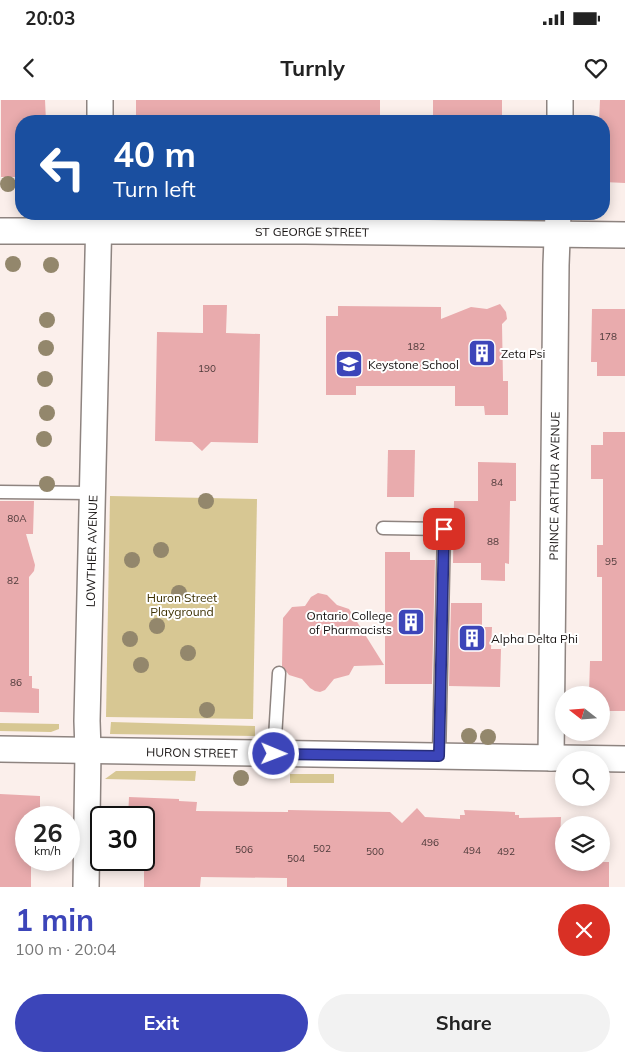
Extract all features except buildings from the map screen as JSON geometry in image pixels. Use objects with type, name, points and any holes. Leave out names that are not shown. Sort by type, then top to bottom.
[{"type":"street","points":[[100,100],[100,115]]},
{"type":"street","points":[[560,100],[560,115]]},
{"type":"street","name":"ST GEORGE STREET","points":[[0,231],[98,223],[305,231],[558,224],[625,235]]},
{"type":"street","name":"LOWTHER AVENUE","points":[[86,887],[87,721],[98,223]]},
{"type":"street","name":"PRINCE ARTHUR AVENUE","points":[[551,758],[558,224]]},
{"type":"street","name":"HURON STREET","points":[[0,749],[625,759]]},
{"type":"lane","points":[[0,492],[92,493]]},
{"type":"lane","points":[[383,528],[444,529],[439,756]]},
{"type":"lane","points":[[274,754],[279,673]]},
{"type":"green space","name":"Huron Street Playground","points":[[110,496],[257,499],[253,719],[106,717]]},
{"type":"green space","points":[[111,722],[255,726],[255,736],[110,734]]},
{"type":"green space","points":[[0,723],[59,724],[59,729],[51,732],[0,731]]},
{"type":"green space","points":[[116,771],[196,771],[195,781],[105,779]]},
{"type":"green space","points":[[290,774],[334,774],[334,783],[290,783]]},
{"type":"place","name":"Zeta Psi","points":[[482,353]]},
{"type":"place","name":"Keystone School","points":[[349,364]]},
{"type":"place","name":"Ontario College of Pharmacists","points":[[411,622]]},
{"type":"place","name":"Alpha Delta Phi","points":[[472,638]]},
{"type":"route","points":[[274,754],[439,756],[444,529]]}]
